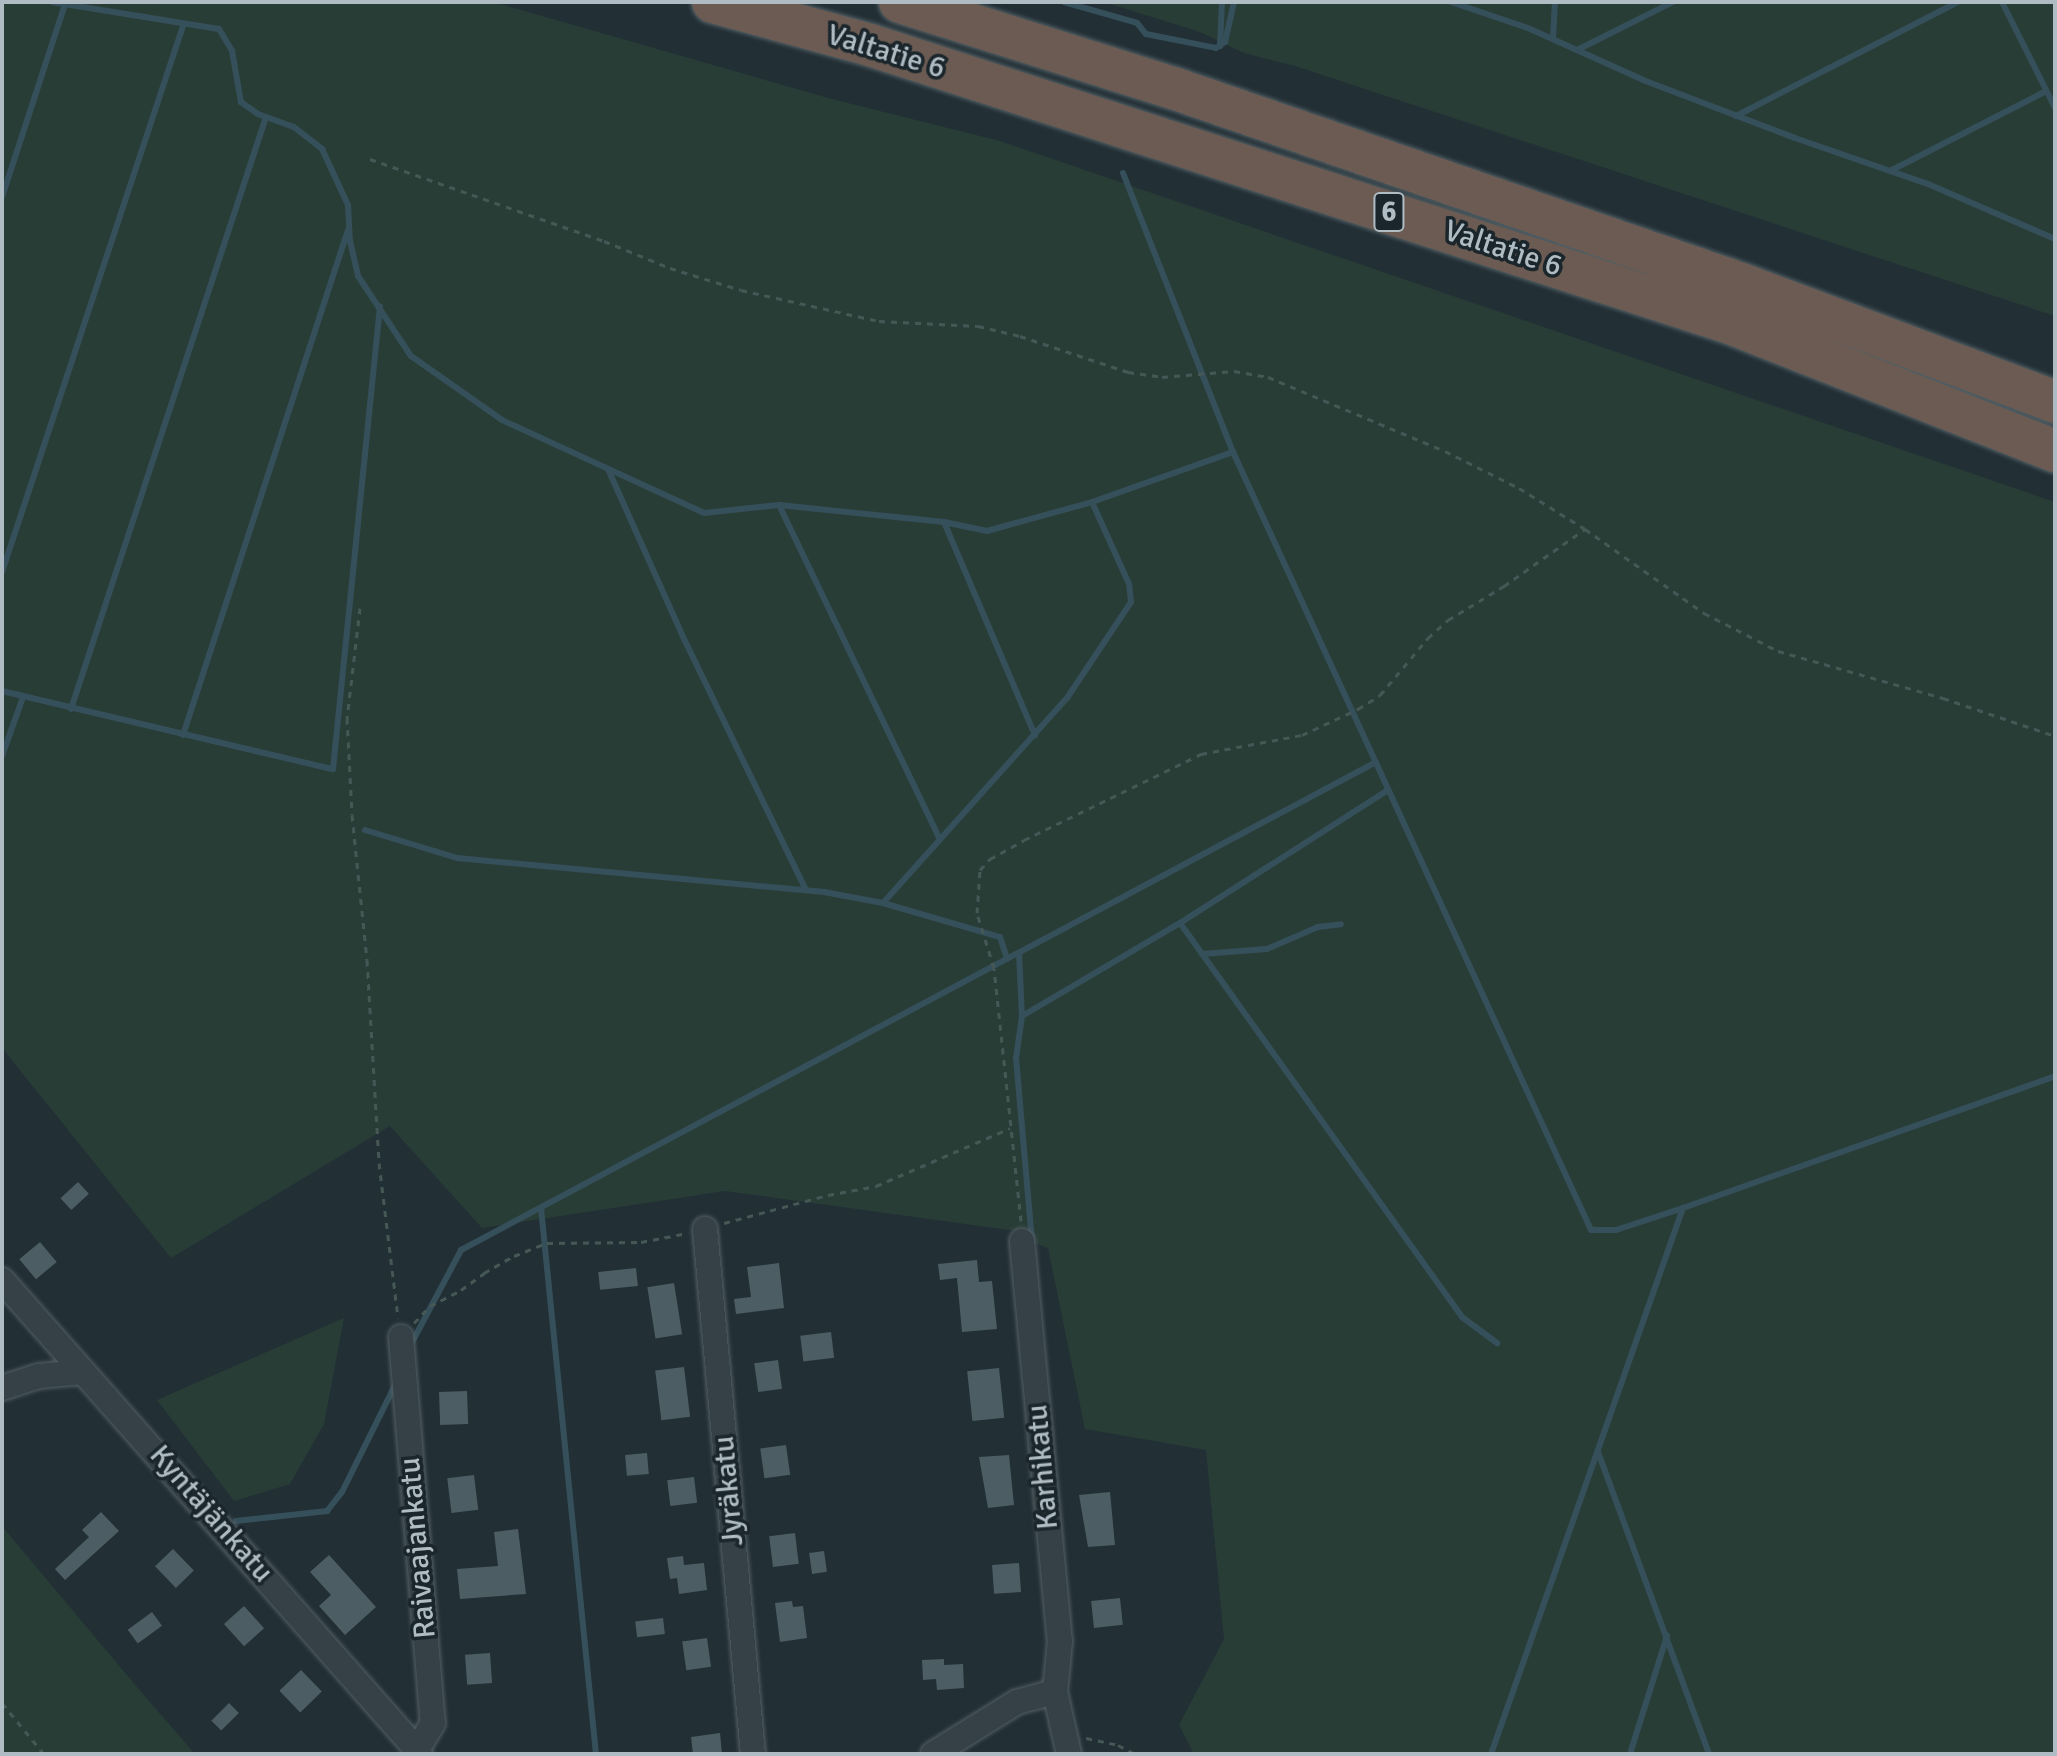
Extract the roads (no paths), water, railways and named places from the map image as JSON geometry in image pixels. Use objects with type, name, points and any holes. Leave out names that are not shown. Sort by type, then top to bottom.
[{"type":"highway","name":"Valtatie 6","points":[[713,2],[870,45],[1730,323],[2055,451]]},
{"type":"highway","name":"Valtatie 6","points":[[900,2],[1173,88],[1699,269],[2055,402]]},
{"type":"street","name":"Jyräkatu","points":[[705,1229],[753,1754]]},
{"type":"street","name":"Karhikatu","points":[[1022,1241],[1060,1641],[1055,1692]]},
{"type":"street","name":"Kyntäjänkatu","points":[[2,1280],[419,1752]]},
{"type":"street","name":"Raivaajankatu","points":[[401,1337],[433,1723],[419,1752]]},
{"type":"street","points":[[2,1388],[39,1376],[83,1372]]},
{"type":"street","points":[[933,1754],[1017,1702],[1055,1692],[1067,1744]]},
{"type":"waterway","points":[[52,2],[219,29],[232,51],[241,102],[258,114],[294,127],[322,149],[348,205],[350,241],[358,276],[411,356],[502,420],[704,513],[779,505],[944,522],[987,531],[1092,502],[1233,452]]},
{"type":"waterway","points":[[1064,2],[1137,23],[1146,34],[1216,48],[1225,42],[1234,2]]},
{"type":"waterway","points":[[1220,46],[1222,2]]},
{"type":"waterway","points":[[1451,2],[1528,28],[1643,80],[1795,138],[1928,184],[2055,239]]},
{"type":"waterway","points":[[1553,39],[1555,2]]},
{"type":"waterway","points":[[1577,50],[1673,2]]},
{"type":"waterway","points":[[1736,116],[1958,2]]},
{"type":"waterway","points":[[2002,2],[2055,108]]},
{"type":"waterway","points":[[2,197],[65,4]]},
{"type":"waterway","points":[[2,572],[184,23]]},
{"type":"waterway","points":[[1890,171],[2046,91]]},
{"type":"waterway","points":[[71,709],[266,117]]},
{"type":"waterway","points":[[1123,173],[1233,452],[1591,1230],[1616,1230],[1683,1208],[2055,1076]]},
{"type":"waterway","points":[[183,735],[348,230]]},
{"type":"waterway","points":[[2,691],[333,769],[380,306]]},
{"type":"waterway","points":[[608,469],[686,643],[806,890]]},
{"type":"waterway","points":[[883,903],[1067,698],[1131,602],[1129,584],[1092,502]]},
{"type":"waterway","points":[[779,505],[939,838]]},
{"type":"waterway","points":[[944,522],[1035,735]]},
{"type":"waterway","points":[[2,756],[23,697]]},
{"type":"waterway","points":[[409,1348],[461,1250],[1376,762]]},
{"type":"waterway","points":[[1022,1016],[1180,923],[1388,790]]},
{"type":"waterway","points":[[365,830],[457,858],[824,892],[883,903],[1000,937],[1007,959]]},
{"type":"waterway","points":[[1180,923],[1462,1317],[1497,1343]]},
{"type":"waterway","points":[[1202,954],[1267,949],[1318,927],[1341,924]]},
{"type":"waterway","points":[[1019,953],[1022,1016],[1016,1058],[1032,1242]]},
{"type":"waterway","points":[[541,1208],[596,1754]]},
{"type":"waterway","points":[[1491,1754],[1683,1208]]},
{"type":"waterway","points":[[236,1521],[327,1511],[342,1492],[395,1385]]},
{"type":"waterway","points":[[1598,1452],[1709,1754]]},
{"type":"waterway","points":[[1630,1754],[1667,1636]]}]
